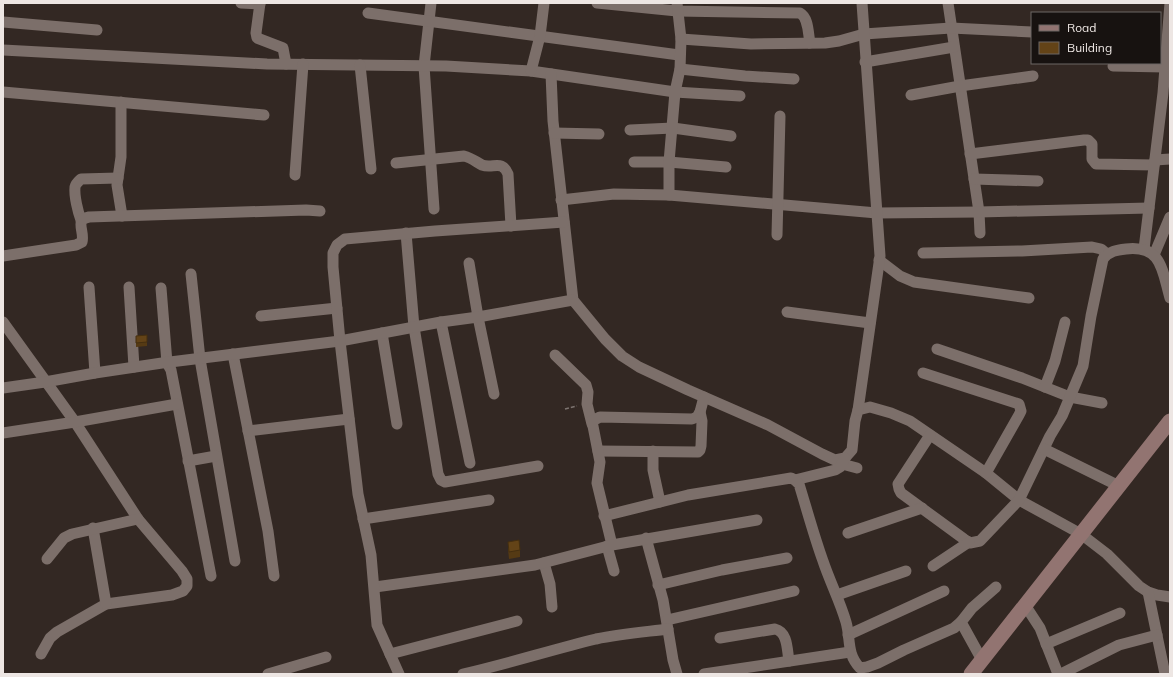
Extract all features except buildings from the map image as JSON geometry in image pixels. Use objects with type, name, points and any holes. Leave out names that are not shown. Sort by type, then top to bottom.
[{"type":"street","points":[[242,3],[260,4],[256,33],[257,38],[283,48],[286,64]]},
{"type":"street","points":[[431,3],[424,66],[434,209]]},
{"type":"street","points":[[531,71],[540,36],[544,3]]},
{"type":"street","points":[[597,3],[800,13],[806,20],[810,43]]},
{"type":"street","points":[[795,480],[835,470],[852,450],[855,421],[858,410],[879,260],[862,3]]},
{"type":"street","points":[[948,3],[974,179],[980,233]]},
{"type":"street","points":[[1144,249],[1154,162],[1166,93],[1166,35],[1170,3]]},
{"type":"street","points":[[669,195],[669,162],[675,92],[680,69],[680,39],[677,7]]},
{"type":"street","points":[[368,13],[679,55]]},
{"type":"street","points":[[3,22],[98,30]]},
{"type":"street","points":[[680,39],[752,44],[825,43],[864,34],[951,28],[1031,32]]},
{"type":"street","points":[[865,62],[954,47]]},
{"type":"street","points":[[3,50],[286,64],[424,66],[531,71],[675,92],[740,96]]},
{"type":"street","points":[[295,175],[303,64]]},
{"type":"street","points":[[360,65],[371,168]]},
{"type":"street","points":[[1113,66],[1165,67]]},
{"type":"street","points":[[680,69],[745,76],[794,79]]},
{"type":"street","points":[[551,74],[551,99],[554,133],[573,300],[605,339],[622,356],[639,367],[768,425],[822,454],[836,460],[843,461],[857,468]]},
{"type":"street","points":[[911,95],[960,86],[1033,76]]},
{"type":"street","points":[[3,92],[264,115]]},
{"type":"street","points":[[121,102],[122,158],[118,185],[122,216]]},
{"type":"street","points":[[777,235],[780,116]]},
{"type":"street","points":[[630,130],[673,128],[731,136]]},
{"type":"street","points":[[554,133],[599,134]]},
{"type":"street","points":[[970,154],[1088,140],[1092,144],[1092,159],[1096,164],[1154,162],[1170,159]]},
{"type":"street","points":[[396,163],[464,156],[470,157],[482,165],[500,165],[506,168],[508,174],[511,226]]},
{"type":"street","points":[[634,162],[669,162],[726,167]]},
{"type":"street","points":[[3,256],[76,245],[82,242],[83,237],[80,223],[81,220],[78,211],[75,186],[77,182],[81,179],[118,178]]},
{"type":"street","points":[[974,179],[1038,181]]},
{"type":"street","points":[[561,200],[614,194],[669,195],[877,213],[1149,208]]},
{"type":"street","points":[[81,220],[89,217],[306,210],[320,211]]},
{"type":"street","points":[[1154,255],[1170,217]]},
{"type":"street","points":[[399,674],[378,625],[376,613],[375,587],[371,555],[358,494],[336,308],[332,253],[337,245],[345,239],[564,222]]},
{"type":"street","points":[[406,234],[414,327],[438,474],[441,480],[445,482],[538,466]]},
{"type":"street","points":[[922,253],[1092,247],[1101,249],[1107,254]]},
{"type":"street","points":[[933,566],[969,542],[977,542],[983,539],[1019,500],[1062,416],[1083,366],[1091,316],[1103,259],[1107,254],[1122,250],[1144,249],[1154,255],[1160,264],[1170,298]]},
{"type":"street","points":[[879,260],[900,276],[914,282],[1029,298]]},
{"type":"street","points":[[469,263],[478,317],[494,394]]},
{"type":"street","points":[[191,274],[200,359],[235,561]]},
{"type":"street","points":[[90,287],[95,373]]},
{"type":"street","points":[[129,287],[134,367]]},
{"type":"street","points":[[162,288],[167,362],[171,370],[211,576]]},
{"type":"street","points":[[3,388],[167,362],[340,341],[441,322],[573,300]]},
{"type":"street","points":[[261,316],[336,308]]},
{"type":"street","points":[[788,312],[870,323]]},
{"type":"street","points":[[3,322],[75,422],[138,519],[187,579],[187,586],[183,591],[172,595],[106,604],[57,632],[50,638],[41,654]]},
{"type":"street","points":[[441,322],[470,463]]},
{"type":"street","points":[[1045,387],[1055,361],[1065,322]]},
{"type":"street","points":[[382,333],[397,424]]},
{"type":"street","points":[[937,349],[1070,397],[1102,403]]},
{"type":"street","points":[[233,354],[268,531],[274,576]]},
{"type":"street","points":[[555,355],[586,386],[588,392],[587,404],[598,451],[600,468],[597,483],[614,571]]},
{"type":"street","points":[[923,373],[1019,404],[1021,411],[986,473]]},
{"type":"street","points":[[592,424],[592,421],[600,417],[692,420],[697,417],[700,412],[704,397]]},
{"type":"street","points":[[3,433],[177,404]]},
{"type":"street","points":[[858,410],[870,407],[891,413],[910,421],[986,473],[1019,500],[1081,534],[1107,554],[1130,577],[1148,592],[1170,597]]},
{"type":"street","points":[[598,451],[699,451],[701,446],[702,421],[700,412]]},
{"type":"street","points":[[248,431],[349,419]]},
{"type":"street","points":[[971,674],[1170,421]]},
{"type":"street","points":[[930,435],[893,482],[901,493],[969,542]]},
{"type":"street","points":[[1044,449],[1119,486]]},
{"type":"street","points":[[653,451],[653,470],[660,502]]},
{"type":"street","points":[[188,461],[216,456]]},
{"type":"street","points":[[604,516],[688,495],[791,478],[795,480],[799,484],[820,553],[847,624],[850,652],[854,662],[860,668],[867,667],[954,628],[972,608],[996,587]]},
{"type":"street","points":[[363,520],[489,500]]},
{"type":"street","points":[[848,533],[922,508]]},
{"type":"street","points":[[46,560],[64,538],[72,534],[138,519]]},
{"type":"street","points":[[375,587],[501,570],[544,562],[609,545],[757,520]]},
{"type":"street","points":[[93,528],[106,604]]},
{"type":"street","points":[[646,538],[668,624],[677,674]]},
{"type":"street","points":[[658,585],[722,570],[787,558]]},
{"type":"street","points":[[544,562],[550,584],[552,607]]},
{"type":"street","points":[[837,595],[906,571]]},
{"type":"street","points":[[463,674],[595,640],[668,624],[794,591]]},
{"type":"street","points":[[848,635],[944,592]]},
{"type":"street","points":[[1148,592],[1165,674]]},
{"type":"street","points":[[1025,605],[1040,628],[1058,674]]},
{"type":"street","points":[[1046,644],[1120,613]]},
{"type":"street","points":[[390,654],[517,621]]},
{"type":"street","points":[[961,622],[982,660]]},
{"type":"street","points":[[720,638],[775,629],[781,630],[784,635],[789,661]]},
{"type":"street","points":[[1061,674],[1119,645],[1157,636]]},
{"type":"street","points":[[704,674],[850,652]]},
{"type":"street","points":[[268,674],[326,656]]},
{"type":"path","points":[[565,409],[587,404]]}]
